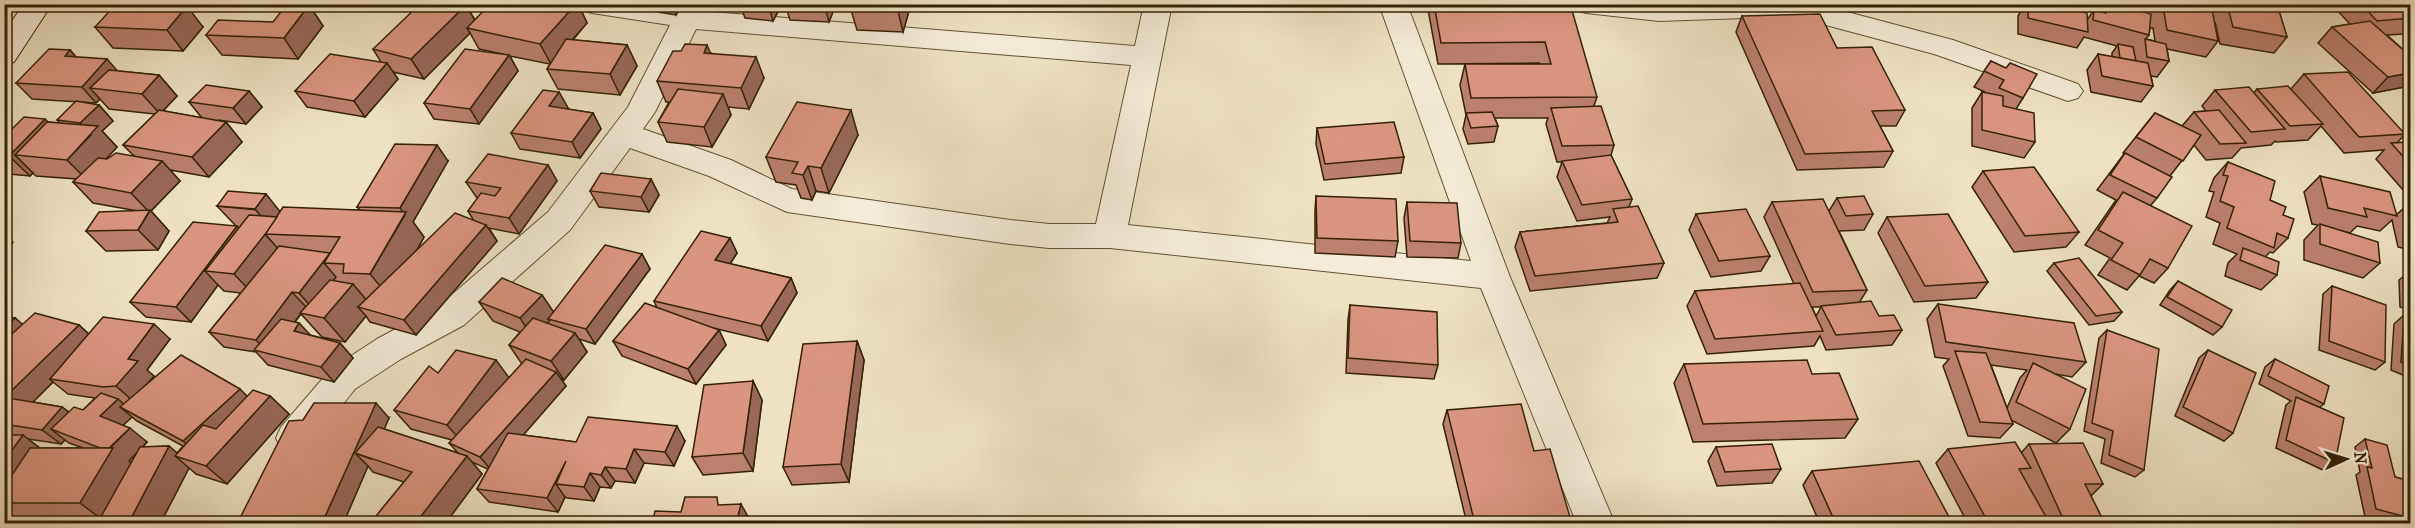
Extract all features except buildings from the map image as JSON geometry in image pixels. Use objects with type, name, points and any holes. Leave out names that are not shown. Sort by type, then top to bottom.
[{"type":"street","points":[[4,55],[38,4]]},
{"type":"street","points":[[592,4],[687,19],[1146,57]]},
{"type":"street","points":[[1110,236],[1158,4]]},
{"type":"street","points":[[1393,4],[1493,277],[1596,524]]},
{"type":"street","points":[[1586,4],[1659,12],[1773,8],[1811,12],[1943,47],[2068,91]]},
{"type":"street","points":[[276,466],[295,438],[343,379],[452,315],[559,220],[640,112],[687,19]]},
{"type":"street","points":[[624,134],[720,168],[787,200],[1010,232],[1049,236],[1110,236],[1436,269],[1493,277]]}]
